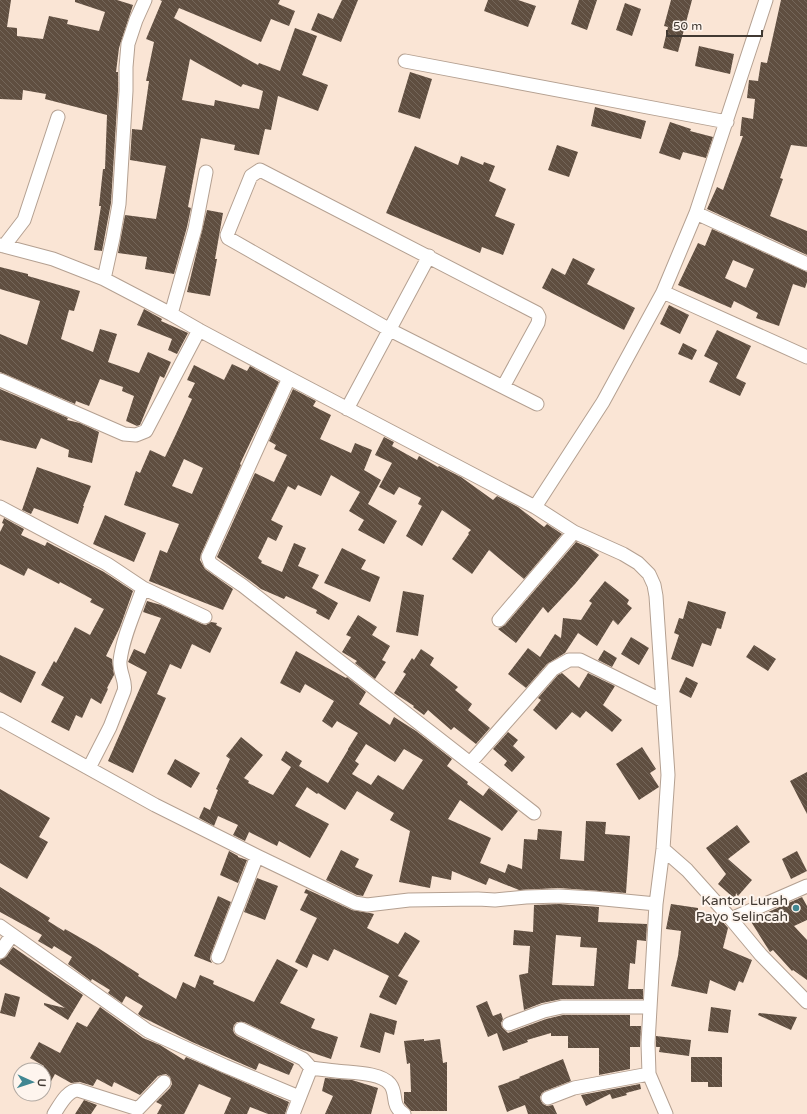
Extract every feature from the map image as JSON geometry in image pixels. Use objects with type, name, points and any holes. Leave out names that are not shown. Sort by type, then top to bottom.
[{"type":"street","points":[[104,279],[119,204],[128,44],[145,0]]},
{"type":"street","points":[[535,507],[603,402],[663,292],[696,213],[766,0]]},
{"type":"street","points":[[405,61],[727,122]]},
{"type":"street","points":[[58,117],[24,220],[2,246],[53,260],[104,279],[347,409],[535,507],[574,532],[638,562],[649,574],[654,585],[656,596],[668,775],[656,904],[648,1043],[649,1074],[666,1114]]},
{"type":"street","points":[[503,387],[538,323],[539,317],[537,313],[260,170],[251,176],[228,231],[228,238],[390,330],[503,387],[537,404]]},
{"type":"street","points":[[171,314],[195,228],[206,172]]},
{"type":"street","points":[[696,213],[807,264]]},
{"type":"street","points":[[347,409],[429,256]]},
{"type":"street","points":[[663,292],[807,357]]},
{"type":"street","points":[[0,380],[124,434],[136,435],[146,431],[199,330]]},
{"type":"street","points":[[289,378],[212,547],[208,557],[210,563],[242,585],[534,813]]},
{"type":"street","points":[[0,507],[107,564],[143,588],[205,617]]},
{"type":"street","points":[[499,620],[574,532]]},
{"type":"street","points":[[89,768],[110,727],[124,691],[125,687],[121,675],[120,660],[125,639],[143,588]]},
{"type":"street","points":[[470,763],[553,669],[569,660],[580,660],[663,701]]},
{"type":"street","points":[[0,719],[155,805],[355,903],[367,905],[409,900],[495,900],[559,896],[656,904]]},
{"type":"street","points":[[662,849],[687,870],[731,919],[760,955],[807,1002]]},
{"type":"street","points":[[218,957],[257,856]]},
{"type":"street","points":[[731,919],[807,886]]},
{"type":"street","points":[[0,926],[148,1031],[225,1066],[299,1097]]},
{"type":"street","points":[[0,952],[12,935]]},
{"type":"street","points":[[509,1024],[544,1011],[562,1008],[650,1007]]},
{"type":"street","points":[[241,1029],[303,1059],[311,1068],[353,1072],[384,1079],[393,1089],[396,1106],[404,1114]]},
{"type":"street","points":[[293,1114],[311,1068]]},
{"type":"street","points":[[548,1098],[574,1088],[649,1074]]},
{"type":"street","points":[[54,1114],[68,1094],[74,1090],[78,1090],[136,1111],[164,1082]]},
{"type":"building","points":[[0,0],[11,0],[7,27],[17,28],[17,36],[43,39],[49,16],[68,20],[67,24],[99,31],[105,12],[75,2],[75,0],[117,0],[133,5],[119,48],[116,72],[118,72],[118,91],[111,203],[102,251],[94,250],[101,206],[99,206],[103,169],[105,169],[107,115],[45,99],[46,94],[23,90],[22,100],[0,99]]},
{"type":"building","points":[[160,0],[280,0],[278,4],[295,11],[289,26],[271,19],[261,42],[179,8],[174,18],[258,65],[259,63],[280,71],[295,28],[317,36],[302,75],[328,85],[318,111],[278,96],[271,130],[265,129],[259,155],[234,150],[235,145],[201,138],[188,207],[191,208],[174,274],[145,269],[147,257],[118,253],[125,215],[156,219],[166,166],[130,160],[132,129],[142,130],[149,81],[146,81],[154,42],[146,39],[162,1]],"holes":[[[190,59],[241,87],[243,84],[263,91],[259,109],[215,100],[214,106],[182,100]]]},
{"type":"building","points":[[342,0],[358,0],[341,42],[311,30],[318,13],[333,19]]},
{"type":"building","points":[[488,0],[518,0],[536,6],[528,27],[484,11]]},
{"type":"building","points":[[579,0],[597,0],[587,30],[571,24]]},
{"type":"building","points":[[671,0],[692,0],[678,52],[663,48],[668,27],[664,26]]},
{"type":"building","points":[[781,0],[807,0],[807,147],[791,145],[780,178],[783,179],[770,216],[807,231],[807,255],[707,209],[717,187],[723,190],[743,136],[740,136],[742,117],[753,119],[755,99],[747,98],[749,80],[758,81],[761,62],[767,63]]},
{"type":"building","points":[[625,3],[641,9],[632,36],[616,30]]},
{"type":"building","points":[[699,46],[734,54],[730,74],[695,66]]},
{"type":"building","points":[[410,72],[432,79],[420,119],[398,112]]},
{"type":"building","points":[[595,107],[646,121],[641,139],[591,126]]},
{"type":"building","points":[[670,122],[691,129],[690,131],[713,137],[706,158],[683,152],[680,160],[659,153]]},
{"type":"building","points":[[557,145],[578,152],[569,177],[548,170]]},
{"type":"building","points":[[415,146],[458,165],[461,156],[483,165],[484,162],[495,166],[489,181],[506,189],[495,216],[515,224],[503,255],[482,247],[480,253],[386,213]]},
{"type":"building","points":[[207,210],[223,213],[210,296],[187,292]]},
{"type":"building","points":[[712,229],[807,272],[807,282],[805,288],[793,284],[779,326],[756,318],[758,313],[734,301],[731,308],[678,285],[698,243],[705,246]],"holes":[[[733,260],[754,269],[746,288],[725,278]]]},
{"type":"building","points":[[573,258],[595,269],[587,284],[635,308],[624,330],[542,288],[552,268],[565,275]]},
{"type":"building","points":[[0,267],[28,274],[28,276],[80,291],[74,311],[69,310],[61,339],[93,352],[100,329],[117,334],[108,362],[139,373],[148,352],[171,362],[164,378],[160,376],[140,425],[137,426],[126,421],[134,396],[122,391],[123,387],[100,379],[89,406],[76,401],[75,404],[0,372],[0,334],[27,345],[40,301],[0,289]]},
{"type":"building","points":[[669,305],[689,315],[680,334],[660,324]]},
{"type":"building","points":[[144,309],[162,319],[161,321],[188,333],[177,354],[168,350],[172,339],[137,325]]},
{"type":"building","points":[[717,330],[751,346],[736,378],[746,383],[740,396],[709,382],[718,363],[704,356]]},
{"type":"building","points":[[683,343],[697,350],[692,360],[678,354]]},
{"type":"building","points":[[232,364],[247,371],[250,366],[279,382],[240,464],[241,465],[201,554],[200,560],[205,569],[233,589],[223,610],[149,581],[160,550],[167,553],[179,524],[124,505],[136,471],[140,473],[150,450],[165,457],[192,399],[188,397],[195,383],[187,380],[194,365],[224,380]],"holes":[[[184,459],[203,468],[192,494],[172,486]]]},
{"type":"building","points":[[0,389],[68,418],[67,420],[80,423],[99,432],[92,463],[68,457],[69,450],[41,438],[36,449],[0,440]]},
{"type":"building","points":[[293,389],[316,401],[313,406],[331,415],[320,439],[351,453],[355,443],[372,450],[364,470],[381,480],[368,504],[397,521],[384,544],[358,530],[364,520],[349,511],[360,492],[331,475],[321,496],[298,485],[295,490],[288,486],[271,520],[283,526],[276,541],[268,537],[258,558],[262,561],[261,563],[282,572],[294,543],[306,548],[298,566],[319,575],[312,588],[338,603],[329,620],[316,613],[317,610],[286,596],[284,599],[261,589],[217,557],[255,473],[274,482],[287,455],[274,449],[276,445],[269,441]]},
{"type":"building","points":[[384,437],[394,442],[392,446],[417,460],[419,456],[438,467],[439,466],[461,477],[493,500],[497,496],[518,507],[544,527],[547,524],[562,534],[524,579],[489,550],[472,574],[452,559],[471,530],[442,510],[422,546],[406,536],[422,506],[418,504],[421,498],[399,487],[394,495],[379,487],[392,463],[375,455]]},
{"type":"building","points":[[37,467],[91,486],[78,524],[34,508],[31,514],[22,510]]},
{"type":"building","points":[[105,515],[146,533],[134,562],[93,544]]},
{"type":"building","points":[[4,518],[24,529],[21,535],[45,546],[47,542],[104,572],[133,591],[120,627],[106,656],[112,659],[114,675],[107,688],[108,689],[101,704],[91,698],[82,718],[76,715],[69,731],[51,722],[64,697],[41,685],[54,661],[56,663],[75,627],[90,635],[104,609],[90,602],[92,599],[60,582],[59,584],[28,568],[24,576],[0,564],[0,532],[4,524],[2,523]]},
{"type":"building","points":[[576,542],[590,548],[599,555],[548,613],[543,607],[516,643],[498,629],[505,625]]},
{"type":"building","points":[[342,548],[366,560],[361,569],[380,577],[370,602],[324,583]]},
{"type":"building","points":[[605,581],[629,600],[627,604],[632,608],[618,625],[613,620],[597,646],[578,633],[565,653],[547,664],[526,688],[508,674],[528,648],[540,657],[555,634],[561,638],[563,618],[581,620],[592,603],[589,601]]},
{"type":"building","points":[[403,591],[424,595],[418,636],[396,632]]},
{"type":"building","points":[[147,601],[161,605],[202,624],[206,625],[211,622],[217,623],[216,625],[222,628],[210,653],[192,644],[181,669],[170,664],[157,694],[166,698],[133,773],[108,761],[147,672],[128,662],[134,649],[145,654],[161,618],[143,612]]},
{"type":"building","points":[[688,601],[726,612],[721,629],[717,628],[711,646],[702,643],[693,667],[671,659],[679,635],[674,633],[679,618],[683,619]]},
{"type":"building","points":[[358,615],[377,627],[372,635],[390,646],[382,660],[386,662],[375,679],[355,663],[357,661],[342,652],[351,637],[346,635]]},
{"type":"building","points":[[631,637],[649,648],[639,665],[621,654]]},
{"type":"building","points":[[754,645],[776,659],[768,671],[746,657]]},
{"type":"building","points":[[421,649],[434,658],[430,665],[458,687],[455,690],[472,704],[468,710],[490,728],[476,744],[454,727],[451,730],[428,710],[424,715],[413,707],[414,706],[394,693],[406,674],[403,672],[412,658],[414,660]]},
{"type":"building","points":[[604,650],[617,658],[612,667],[598,660]]},
{"type":"building","points":[[296,651],[346,678],[347,677],[366,692],[359,704],[390,725],[394,717],[416,731],[452,759],[447,766],[468,782],[467,784],[483,796],[489,788],[518,811],[502,831],[460,800],[448,819],[491,838],[480,863],[505,873],[508,864],[522,869],[524,839],[537,840],[538,829],[562,831],[560,859],[584,861],[586,821],[606,822],[605,834],[630,836],[626,893],[559,888],[519,890],[489,878],[486,885],[452,871],[451,880],[432,876],[430,888],[399,882],[410,831],[390,820],[394,813],[357,791],[345,810],[307,787],[295,806],[329,824],[310,858],[279,841],[277,846],[249,832],[245,841],[233,835],[238,825],[218,816],[214,826],[199,818],[204,807],[210,810],[218,790],[216,789],[230,759],[226,756],[241,737],[263,755],[244,778],[249,781],[248,783],[273,795],[291,767],[281,760],[286,751],[302,761],[299,766],[328,783],[348,750],[358,733],[337,721],[332,728],[322,721],[334,701],[305,684],[300,693],[280,683]],"holes":[[[366,744],[395,762],[404,749],[423,760],[403,790],[378,775],[371,785],[352,774],[359,764],[355,761]]]},
{"type":"building","points":[[0,655],[36,672],[21,703],[0,692]]},
{"type":"building","points":[[562,673],[579,688],[588,673],[615,686],[603,705],[622,720],[612,732],[586,711],[580,718],[572,712],[556,730],[533,710],[541,700],[538,698],[558,675]]},
{"type":"building","points":[[686,677],[698,683],[691,698],[679,692]]},
{"type":"building","points":[[508,732],[518,740],[513,746],[525,757],[512,772],[504,765],[507,761],[493,749]]},
{"type":"building","points":[[642,747],[656,769],[650,773],[659,787],[639,800],[616,764]]},
{"type":"building","points":[[175,759],[200,773],[191,788],[167,774]]},
{"type":"building","points":[[807,772],[807,814],[790,781]]},
{"type":"building","points":[[0,789],[50,818],[39,837],[48,842],[27,879],[0,863]]},
{"type":"building","points":[[737,825],[750,842],[728,859],[752,880],[738,896],[736,893],[735,899],[718,884],[726,874],[706,848]]},
{"type":"building","points":[[341,850],[359,859],[355,867],[373,875],[363,896],[357,895],[326,880]]},
{"type":"building","points":[[229,851],[238,857],[247,860],[238,883],[220,875]]},
{"type":"building","points":[[797,851],[807,871],[791,879],[782,859]]},
{"type":"building","points":[[257,878],[278,886],[265,920],[244,912]]},
{"type":"building","points":[[0,887],[50,918],[48,921],[64,931],[65,929],[95,946],[139,974],[138,976],[176,999],[183,982],[195,988],[200,975],[214,981],[213,984],[254,1002],[277,959],[298,970],[280,1003],[315,1019],[311,1028],[338,1037],[331,1059],[301,1049],[244,1022],[237,1022],[233,1029],[237,1036],[294,1064],[289,1075],[259,1063],[256,1070],[192,1042],[142,1017],[138,1014],[143,1006],[126,996],[122,1003],[108,993],[110,990],[92,979],[91,981],[68,964],[72,957],[54,946],[52,949],[38,941],[42,935],[0,912]]},
{"type":"building","points":[[306,889],[352,910],[374,914],[367,928],[398,944],[405,932],[420,941],[398,976],[408,981],[396,1005],[379,997],[389,976],[334,949],[328,961],[313,954],[307,968],[295,962],[317,918],[300,910],[308,894],[304,893]]},
{"type":"building","points":[[218,896],[231,902],[211,954],[210,959],[212,963],[194,956]]},
{"type":"building","points":[[802,897],[807,906],[807,920],[794,926],[807,940],[807,980],[793,970],[792,971],[773,950],[770,952],[750,920]]},
{"type":"building","points":[[559,904],[599,907],[598,922],[647,924],[646,941],[637,940],[635,964],[630,963],[628,989],[643,989],[643,999],[562,999],[542,1003],[524,1010],[519,975],[528,973],[530,946],[513,945],[514,930],[533,932],[534,905]],"holes":[[[556,935],[581,937],[580,947],[597,948],[594,986],[552,985]]]},
{"type":"building","points":[[671,904],[698,908],[698,911],[715,915],[714,919],[722,921],[728,928],[723,948],[752,960],[743,983],[739,981],[735,991],[710,980],[707,994],[671,986],[678,956],[681,931],[666,929]]},
{"type":"building","points":[[13,947],[83,995],[68,1020],[44,1005],[44,1003],[65,1008],[0,964],[0,960],[6,957]]},
{"type":"building","points":[[5,993],[20,997],[15,1017],[0,1013]]},
{"type":"building","points":[[487,1001],[493,1016],[501,1013],[503,1019],[501,1023],[502,1027],[508,1033],[546,1019],[563,1015],[630,1015],[630,1026],[641,1026],[640,1047],[630,1047],[630,1069],[599,1075],[599,1048],[568,1048],[568,1036],[551,1036],[551,1033],[527,1040],[528,1042],[503,1051],[497,1033],[488,1037],[476,1006]]},
{"type":"building","points":[[100,1007],[143,1038],[160,1045],[184,1060],[186,1057],[289,1102],[285,1114],[268,1114],[250,1107],[247,1114],[224,1114],[231,1098],[199,1084],[184,1114],[157,1114],[162,1105],[156,1102],[172,1084],[170,1077],[166,1074],[158,1076],[140,1095],[114,1082],[112,1087],[97,1079],[93,1086],[80,1082],[71,1083],[55,1074],[52,1079],[52,1062],[37,1062],[30,1058],[39,1042],[60,1053],[77,1022],[87,1027]]},
{"type":"building","points":[[711,1007],[731,1010],[728,1033],[708,1031]]},
{"type":"building","points":[[370,1013],[397,1021],[394,1035],[385,1032],[380,1053],[360,1047]]},
{"type":"building","points":[[759,1013],[797,1017],[791,1030],[758,1015]]},
{"type":"building","points":[[656,1036],[691,1040],[689,1056],[659,1052],[660,1047],[656,1047]]},
{"type":"building","points":[[424,1039],[424,1041],[440,1039],[443,1063],[447,1062],[447,1111],[411,1111],[404,1103],[404,1092],[411,1092],[410,1063],[407,1064],[404,1041]]},
{"type":"building","points":[[691,1057],[722,1057],[722,1087],[708,1087],[708,1082],[691,1082]]},
{"type":"building","points":[[563,1059],[571,1081],[545,1091],[540,1097],[543,1104],[547,1106],[553,1105],[557,1114],[528,1114],[525,1105],[507,1112],[498,1086]]},
{"type":"building","points":[[325,1078],[352,1080],[378,1088],[371,1114],[325,1114],[333,1096],[322,1091]]},
{"type":"building","points":[[640,1084],[641,1089],[626,1093],[627,1095],[612,1099],[610,1094],[586,1106],[581,1095]]},
{"type":"building","points":[[84,1100],[97,1105],[91,1114],[75,1114]]},
{"type":"place","name":"Kantor Lurah Payo Selincah","points":[[796,908]]}]
